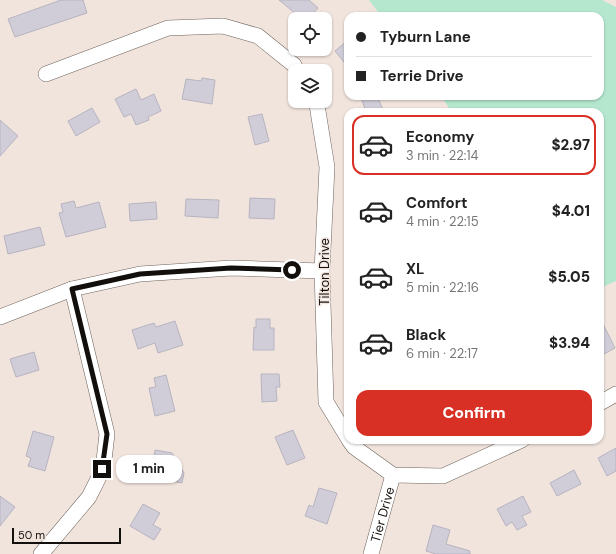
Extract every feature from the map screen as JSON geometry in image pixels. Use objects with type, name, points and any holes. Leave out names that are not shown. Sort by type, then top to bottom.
[{"type":"street","points":[[46,74],[168,28],[223,26],[258,36],[293,64]]},
{"type":"street","name":"Tilton Drive","points":[[317,108],[327,167],[322,271],[326,402],[344,431]]},
{"type":"street","points":[[0,318],[72,289],[140,274],[223,268],[322,271]]},
{"type":"street","points":[[42,554],[89,496],[102,469],[107,434],[72,289]]},
{"type":"street","points":[[604,401],[616,394]]},
{"type":"street","name":"Tilton Drive","points":[[352,444],[354,447],[393,475]]},
{"type":"street","points":[[393,475],[443,476],[513,444]]},
{"type":"street","name":"Tier Drive","points":[[371,554],[393,475]]},
{"type":"green space","points":[[369,0],[602,0],[616,7],[616,281],[604,286],[604,108],[449,108],[444,100],[604,100],[604,12],[378,12]]},
{"type":"building","points":[[61,0],[83,0],[87,13],[15,37],[8,19]]},
{"type":"building","points":[[279,0],[309,0],[318,8],[314,12],[294,12]]},
{"type":"building","points":[[344,43],[344,62],[335,51]]},
{"type":"building","points":[[202,78],[215,80],[212,104],[182,99],[186,79],[201,81]]},
{"type":"building","points":[[136,89],[141,100],[154,94],[161,111],[148,117],[149,120],[136,125],[131,114],[124,117],[115,99]]},
{"type":"building","points":[[362,100],[379,100],[382,108],[365,108]]},
{"type":"building","points":[[92,108],[100,122],[76,136],[68,121]]},
{"type":"building","points":[[262,114],[269,141],[255,145],[248,117]]},
{"type":"building","points":[[0,120],[18,136],[0,156]]},
{"type":"building","points":[[250,198],[275,199],[274,219],[249,218]]},
{"type":"building","points":[[186,199],[219,200],[218,218],[185,216]]},
{"type":"building","points":[[74,201],[76,208],[99,202],[106,227],[66,237],[59,213],[63,212],[61,204]]},
{"type":"building","points":[[156,202],[157,219],[130,221],[129,204]]},
{"type":"building","points":[[40,227],[45,245],[8,254],[4,236]]},
{"type":"building","points":[[256,319],[270,319],[270,328],[274,328],[274,350],[253,350],[254,327],[256,328]]},
{"type":"building","points":[[175,321],[183,345],[158,353],[155,343],[138,349],[132,330],[154,323],[156,327]]},
{"type":"building","points":[[604,326],[615,348],[604,354]]},
{"type":"building","points":[[34,352],[39,370],[16,377],[10,359]]},
{"type":"building","points":[[261,374],[279,374],[280,387],[276,387],[277,401],[262,402]]},
{"type":"building","points":[[166,375],[175,411],[155,416],[149,388],[156,387],[154,378]]},
{"type":"building","points":[[293,430],[305,458],[287,465],[275,437]]},
{"type":"building","points":[[33,431],[54,437],[45,471],[28,466],[31,458],[26,456]]},
{"type":"building","points":[[616,448],[616,471],[607,476],[598,458]]},
{"type":"building","points":[[155,450],[172,453],[184,473],[182,483],[171,481],[171,478],[151,474]]},
{"type":"building","points":[[574,470],[581,484],[557,496],[550,483]]},
{"type":"building","points":[[319,488],[337,493],[327,524],[305,516],[309,505],[313,507]]},
{"type":"building","points":[[0,496],[15,507],[0,526]]},
{"type":"building","points":[[523,496],[531,512],[522,516],[527,525],[517,530],[512,522],[506,526],[497,509]]},
{"type":"building","points":[[143,504],[160,513],[153,525],[161,529],[154,540],[130,526]]},
{"type":"building","points":[[433,525],[450,530],[446,544],[470,551],[470,554],[436,554],[426,551]]},
{"type":"route","points":[[102,469],[107,434],[72,289],[140,274],[231,268],[292,270]]}]
